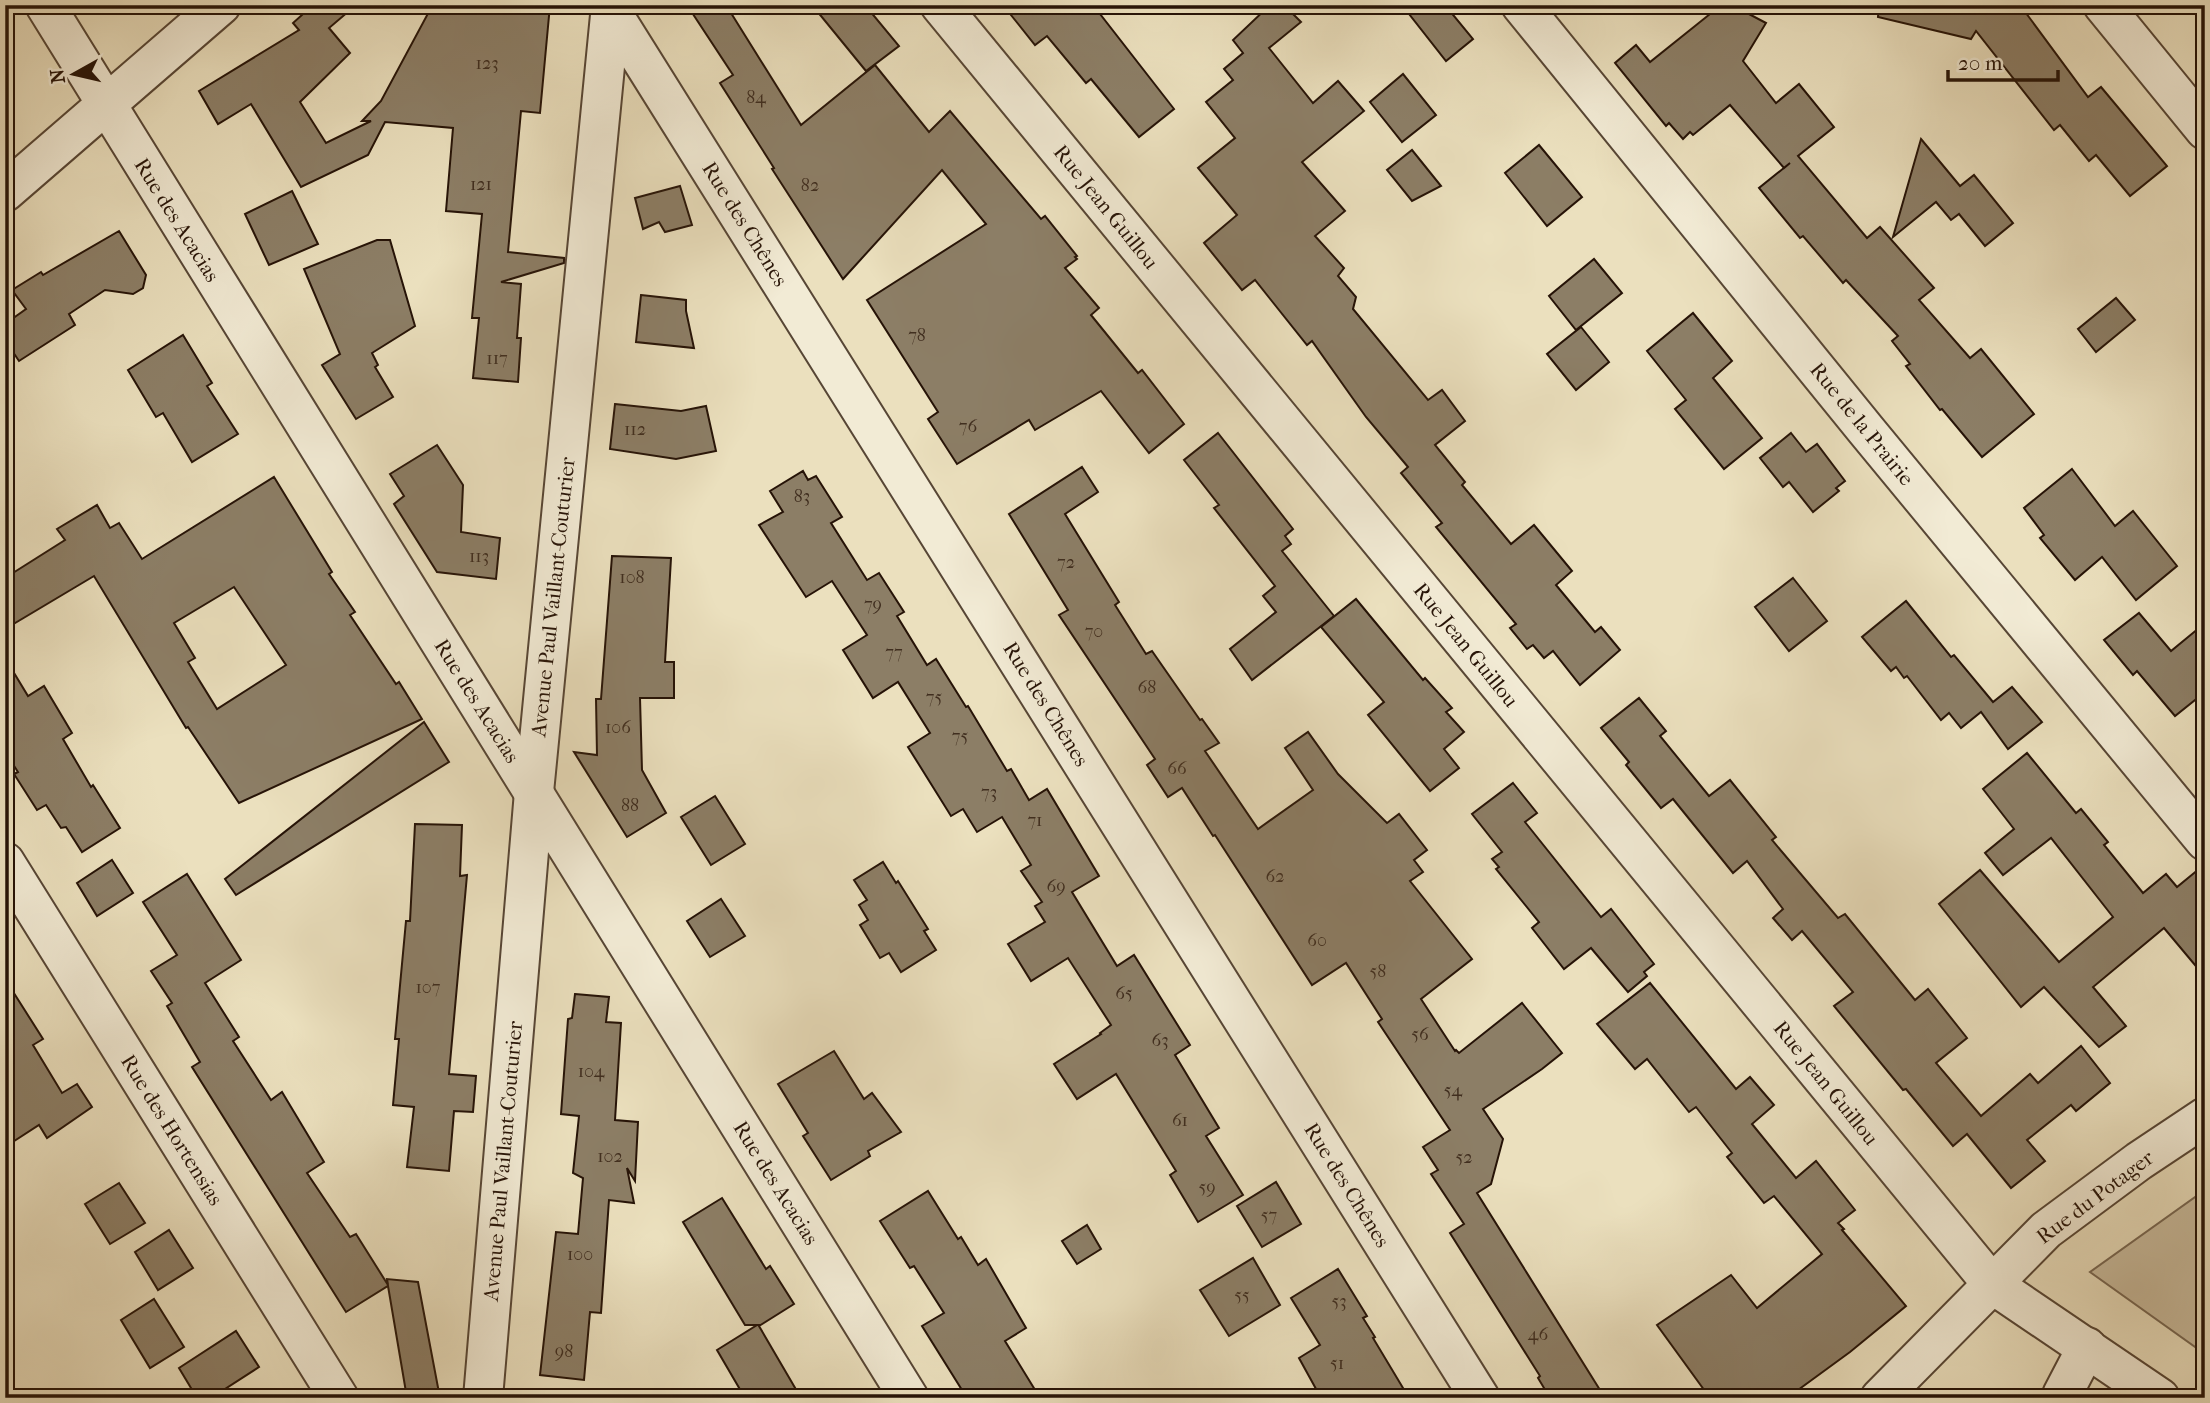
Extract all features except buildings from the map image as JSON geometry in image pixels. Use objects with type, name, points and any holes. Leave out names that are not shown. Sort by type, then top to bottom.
[{"type":"street","name":"Rue des Acacias","points":[[45,5],[909,1398]]},
{"type":"street","points":[[5,192],[221,5]]},
{"type":"street","name":"Rue Jean Guillou","points":[[940,5],[1992,1284],[2160,1398]]},
{"type":"street","name":"Rue de la Prairie","points":[[1521,5],[2205,841]]},
{"type":"street","points":[[2103,5],[2205,130]]},
{"type":"street","name":"Avenue Paul Vaillant-Couturier","points":[[484,1398],[534,792],[611,8]]},
{"type":"street","name":"Rue des Chênes","points":[[611,8],[1480,1398]]},
{"type":"street","name":"Rue des Hortensias","points":[[5,862],[339,1398]]},
{"type":"street","name":"Rue du Potager","points":[[1880,1398],[2046,1230],[2139,1161],[2205,1117]]},
{"type":"street","points":[[2064,1398],[2062,1395],[2087,1347]]},
{"type":"shaded area","points":[[2205,1190],[2205,1354],[2090,1272]]}]
